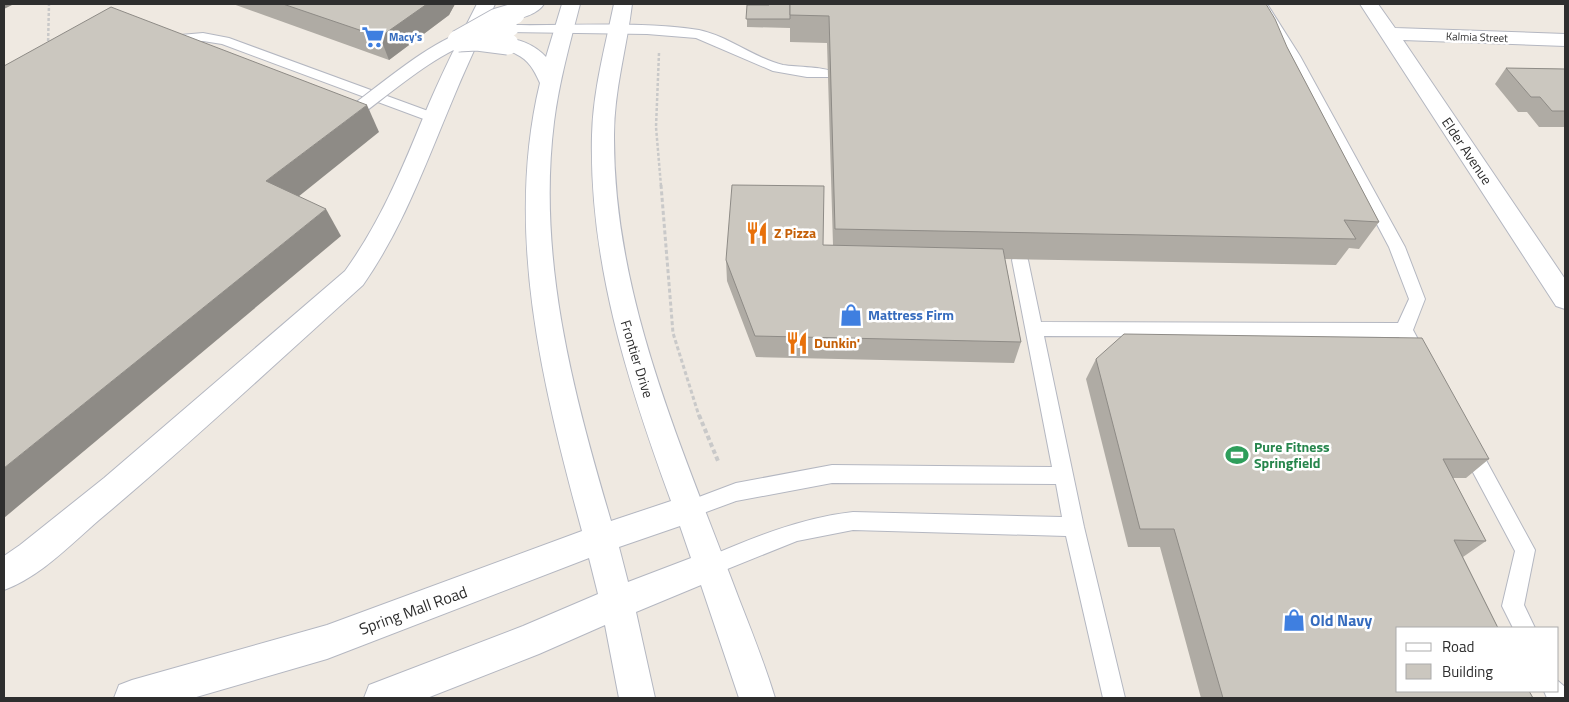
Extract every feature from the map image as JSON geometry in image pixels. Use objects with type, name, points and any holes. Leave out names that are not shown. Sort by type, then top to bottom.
[{"type":"main road","points":[[4,574],[32,556],[115,488],[354,278],[374,252],[420,155],[434,118],[486,4]]},
{"type":"main road","points":[[458,40],[512,29],[535,4]]},
{"type":"main road","points":[[570,4],[550,82],[541,141],[540,229],[544,285],[552,350],[576,454],[617,603],[636,698]]},
{"type":"main road","name":"Elder Avenue","points":[[1370,4],[1565,299]]},
{"type":"main road","name":"Frontier Drive","points":[[621,17],[605,107],[603,136],[608,220],[615,272],[628,333],[654,413],[757,698]]},
{"type":"main road","points":[[458,40],[490,23],[512,29],[532,54],[542,63],[550,82]]},
{"type":"main road","name":"Kalmia Street","points":[[1390,34],[1565,40]]},
{"type":"main road","name":"Spring Mall Road","points":[[132,698],[327,642],[600,540],[690,509]]},
{"type":"main road","points":[[382,698],[527,642],[710,566]]},
{"type":"lane","points":[[1262,4],[1305,76],[1400,256],[1416,299],[1404,330],[1427,373]]},
{"type":"lane","points":[[512,29],[564,29],[621,17],[653,30],[698,34],[778,68],[807,73],[828,73]]},
{"type":"lane","points":[[159,41],[203,37],[224,41],[434,118]]},
{"type":"lane","points":[[346,118],[434,54],[458,40]]},
{"type":"lane","points":[[1289,75],[1305,76]]},
{"type":"lane","points":[[1020,260],[1074,527],[1114,698]]},
{"type":"lane","points":[[1034,329],[1404,330]]},
{"type":"lane","points":[[1460,432],[1525,550],[1513,606],[1524,627]]},
{"type":"lane","points":[[690,509],[736,492],[832,474],[1064,476]]},
{"type":"lane","points":[[710,566],[770,540],[826,523],[853,521],[1074,527]]},
{"type":"path","points":[[48,52],[49,4]]},
{"type":"path","points":[[653,30],[659,50],[656,127],[673,332],[702,422],[718,461]]},
{"type":"building","points":[[283,4],[427,4],[380,37]]},
{"type":"building","points":[[790,4],[790,19],[746,19],[747,5]]},
{"type":"building","points":[[790,4],[1266,4],[1379,222],[1344,220],[1356,239],[835,229],[829,16],[790,15]]},
{"type":"building","points":[[111,7],[367,105],[266,181],[326,209],[4,468],[4,66]]},
{"type":"building","points":[[1506,68],[1565,69],[1565,111],[1552,111],[1540,97],[1531,97]]},
{"type":"building","points":[[732,185],[824,186],[823,245],[1003,249],[1021,342],[755,336],[726,260]]},
{"type":"building","points":[[1124,334],[1422,338],[1489,459],[1443,459],[1486,541],[1454,540],[1498,627],[1396,627],[1396,692],[1530,692],[1533,698],[1223,698],[1174,529],[1140,529],[1096,359]]},
{"type":"place","name":"Macy's","points":[[373,37]]},
{"type":"place","name":"Z Pizza","points":[[757,233]]},
{"type":"place","name":"Mattress Firm","points":[[851,315]]},
{"type":"place","name":"Dunkin'","points":[[797,343]]},
{"type":"place","name":"Pure Fitness Springfield","points":[[1237,455]]},
{"type":"place","name":"Old Navy","points":[[1294,620]]}]
